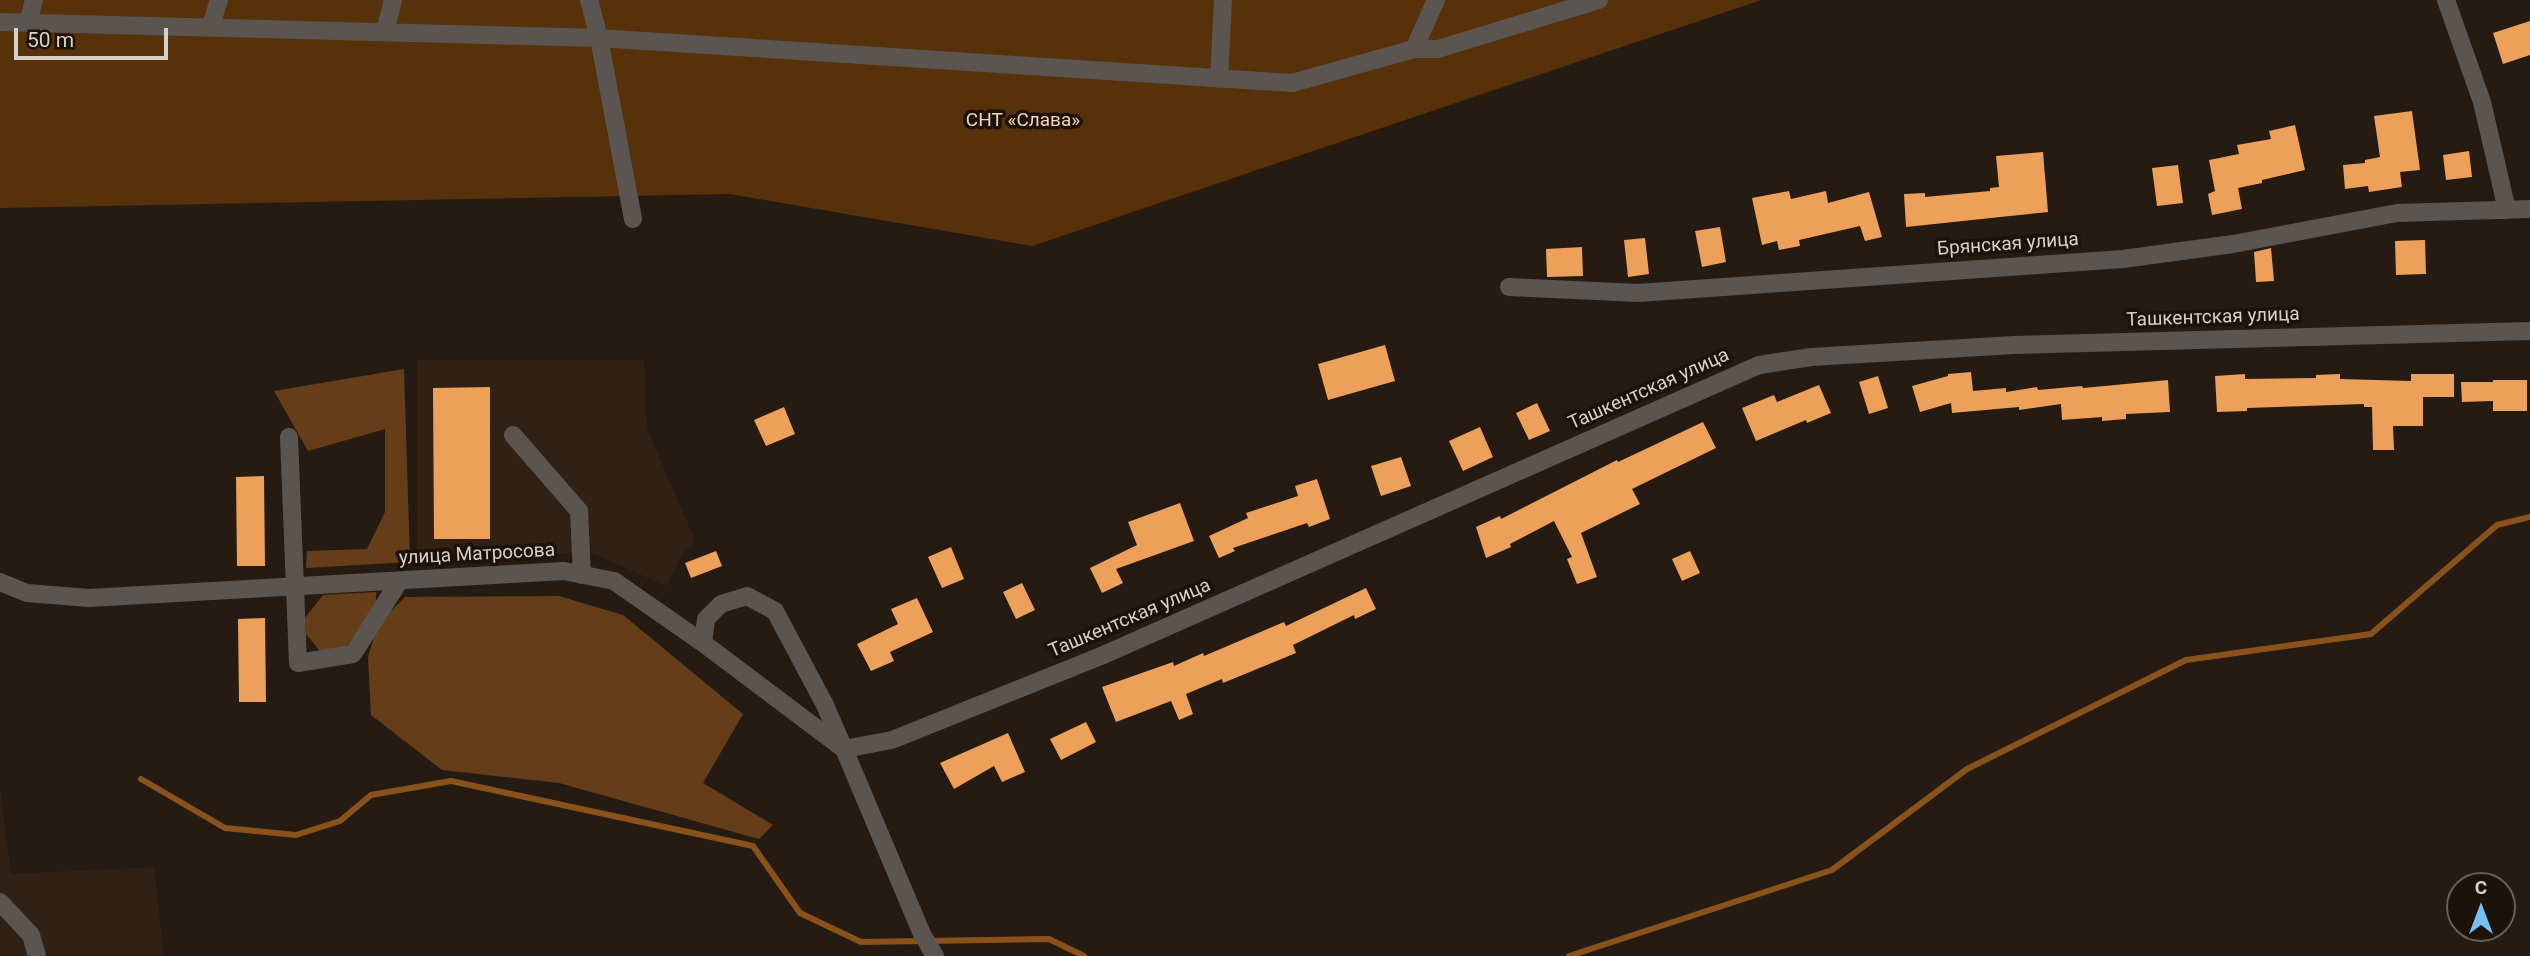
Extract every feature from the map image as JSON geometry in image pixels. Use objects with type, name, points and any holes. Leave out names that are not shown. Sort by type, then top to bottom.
[{"type":"street","points":[[28,23],[34,0]]},
{"type":"street","points":[[210,28],[219,0]]},
{"type":"street","points":[[385,32],[393,0]]},
{"type":"street","points":[[589,0],[599,38],[633,219]]},
{"type":"street","points":[[1219,79],[1223,0]]},
{"type":"street","points":[[1414,49],[1436,0]]},
{"type":"street","points":[[0,22],[599,38],[1292,83],[1414,49],[1438,49],[1574,4],[1599,0]]},
{"type":"street","points":[[2446,0],[2482,102],[2507,210]]},
{"type":"street","name":"Брянская улица","points":[[1509,287],[1638,293],[2123,259],[2233,244],[2397,213],[2530,209]]},
{"type":"street","name":"Ташкентская улица","points":[[844,749],[892,740],[1101,656],[1759,365],[1811,357],[2014,345],[2530,331]]},
{"type":"street","points":[[513,435],[579,510],[582,575]]},
{"type":"street","points":[[289,437],[298,663],[353,654],[400,580]]},
{"type":"street","name":"улица Матросова","points":[[0,582],[27,593],[89,598],[564,571],[614,581],[703,643],[844,749]]},
{"type":"street","points":[[703,643],[706,619],[721,604],[747,596],[775,611],[825,705],[922,934],[935,956]]},
{"type":"street","points":[[0,902],[31,935],[37,956]]},
{"type":"shaded area","points":[[417,360],[644,360],[647,429],[695,540],[682,554],[666,586],[592,553],[417,556]]},
{"type":"shaded area","points":[[404,369],[410,562],[306,568],[307,551],[367,549],[385,512],[385,429],[308,451],[274,391]]},
{"type":"shaded area","points":[[376,592],[376,607],[344,650],[319,650],[306,634],[305,618],[323,595]]},
{"type":"shaded area","points":[[559,596],[623,615],[743,714],[703,783],[773,825],[759,839],[559,783],[442,770],[371,715],[368,657],[378,624],[405,597]]},
{"type":"shaded area","points":[[0,786],[11,874],[154,867],[164,956],[0,956]]},
{"type":"green space","name":"СНТ «Слава»","points":[[0,0],[1761,0],[1032,246],[730,194],[0,208]]},
{"type":"building","points":[[2530,21],[2530,55],[2503,64],[2493,33]]},
{"type":"building","points":[[2412,111],[2420,170],[2400,172],[2402,187],[2369,192],[2368,186],[2345,189],[2343,165],[2365,163],[2365,160],[2380,157],[2374,116]]},
{"type":"building","points":[[2295,125],[2305,170],[2238,188],[2242,209],[2212,215],[2208,194],[2215,191],[2209,160],[2239,154],[2237,145],[2271,139],[2269,131]]},
{"type":"building","points":[[2469,151],[2472,177],[2446,180],[2443,155]]},
{"type":"building","points":[[2043,152],[2048,212],[1906,227],[1904,194],[1925,193],[1925,197],[1990,191],[1990,188],[1999,187],[1996,156]]},
{"type":"building","points":[[2178,165],[2183,203],[2157,206],[2152,168]]},
{"type":"building","points":[[1789,191],[1791,199],[1826,191],[1828,203],[1869,192],[1882,237],[1865,241],[1860,226],[1799,240],[1800,246],[1779,250],[1777,241],[1762,245],[1752,198]]},
{"type":"building","points":[[1720,227],[1726,262],[1702,267],[1695,231]]},
{"type":"building","points":[[1645,238],[1649,274],[1628,277],[1624,240]]},
{"type":"building","points":[[2425,240],[2426,274],[2396,275],[2395,241]]},
{"type":"building","points":[[1582,247],[1583,276],[1547,277],[1546,249]]},
{"type":"building","points":[[2271,248],[2274,281],[2256,282],[2254,252]]},
{"type":"building","points":[[1385,345],[1395,381],[1328,400],[1318,364]]},
{"type":"building","points":[[1971,372],[1973,391],[2006,388],[2006,392],[2037,387],[2038,390],[2083,388],[2168,380],[2170,412],[2126,414],[2126,419],[2102,421],[2102,417],[2062,420],[2061,404],[2019,410],[2019,407],[1952,413],[1951,403],[1920,412],[1912,386],[1948,374]]},
{"type":"building","points":[[2245,374],[2245,379],[2316,378],[2316,375],[2340,374],[2340,379],[2411,381],[2411,374],[2454,374],[2454,397],[2423,397],[2423,426],[2393,426],[2394,450],[2373,450],[2372,407],[2364,407],[2364,404],[2247,408],[2247,411],[2217,412],[2215,376]]},
{"type":"building","points":[[1878,376],[1888,408],[1869,414],[1859,382]]},
{"type":"building","points":[[2527,380],[2527,411],[2493,411],[2493,401],[2462,402],[2461,382]]},
{"type":"building","points":[[1819,385],[1831,413],[1807,423],[1806,420],[1756,441],[1742,408],[1774,395],[1777,402]]},
{"type":"building","points":[[490,387],[490,539],[434,539],[433,388]]},
{"type":"building","points":[[1537,403],[1550,431],[1529,440],[1516,413]]},
{"type":"building","points":[[784,407],[795,434],[766,446],[754,420]]},
{"type":"building","points":[[1703,422],[1716,448],[1632,489],[1640,504],[1581,533],[1597,577],[1577,584],[1567,559],[1572,557],[1554,521],[1510,544],[1511,547],[1486,558],[1476,527],[1500,516],[1501,519],[1617,460],[1618,462]]},
{"type":"building","points":[[1480,427],[1493,457],[1463,471],[1449,441]]},
{"type":"building","points":[[1401,457],[1411,486],[1381,496],[1371,466]]},
{"type":"building","points":[[264,476],[265,566],[237,566],[236,477]]},
{"type":"building","points":[[1317,479],[1330,519],[1309,527],[1307,523],[1233,548],[1235,551],[1219,558],[1209,536],[1248,518],[1246,513],[1298,496],[1295,486]]},
{"type":"building","points":[[1180,503],[1194,541],[1116,569],[1123,583],[1102,593],[1090,568],[1137,545],[1128,522]]},
{"type":"building","points":[[951,547],[964,579],[942,588],[928,557]]},
{"type":"building","points":[[716,551],[722,566],[691,578],[685,563]]},
{"type":"building","points":[[1690,551],[1700,573],[1682,581],[1672,559]]},
{"type":"building","points":[[1022,583],[1035,610],[1016,619],[1003,592]]},
{"type":"building","points":[[1366,588],[1376,609],[1355,619],[1354,615],[1293,645],[1296,653],[1223,683],[1222,679],[1186,694],[1193,714],[1179,720],[1171,701],[1116,722],[1102,687],[1173,662],[1174,666],[1203,653],[1204,656],[1284,622],[1286,626]]},
{"type":"building","points":[[917,598],[933,632],[890,652],[894,661],[871,671],[857,644],[898,624],[891,609]]},
{"type":"building","points":[[265,618],[266,702],[239,702],[238,619]]},
{"type":"building","points":[[1086,722],[1096,742],[1061,760],[1050,739]]},
{"type":"building","points":[[1008,733],[1025,772],[1002,782],[994,766],[954,789],[940,763]]},
{"type":"waterway","points":[[1569,956],[1832,870],[1967,769],[2186,660],[2371,634],[2497,525],[2530,517]]},
{"type":"waterway","points":[[141,779],[225,828],[296,835],[340,821],[371,795],[451,781],[753,846],[800,913],[861,942],[1049,939],[1084,956]]}]
